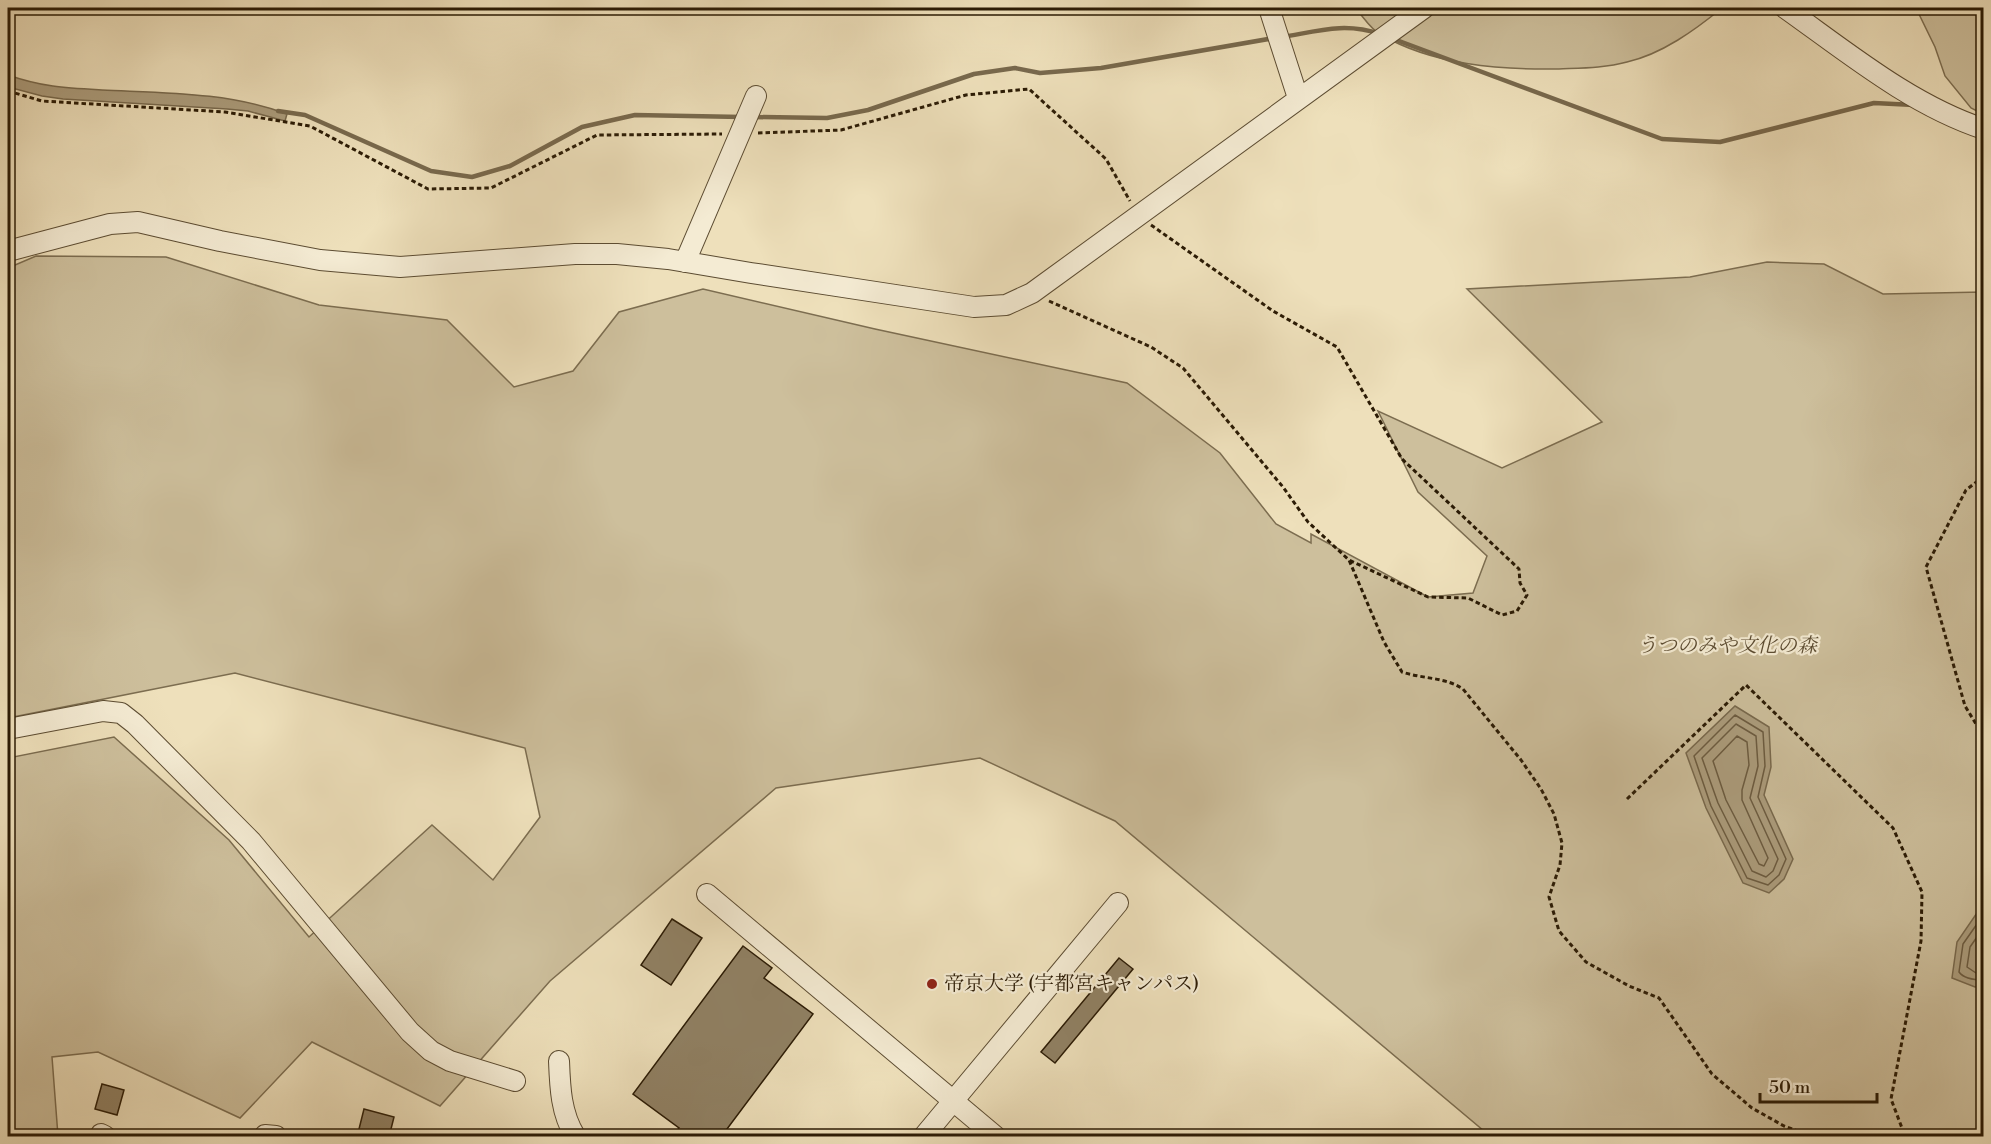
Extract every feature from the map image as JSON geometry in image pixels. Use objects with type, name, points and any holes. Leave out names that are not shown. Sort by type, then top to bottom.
[{"type":"street","points":[[1269,8],[1298,98]]},
{"type":"street","points":[[8,251],[110,224],[138,222],[220,241],[320,260],[400,267],[575,254],[617,254],[685,262],[974,307],[1006,305],[1032,293],[1424,8]]},
{"type":"street","points":[[1785,8],[1888,81],[1963,122],[1983,129]]},
{"type":"street","points":[[685,262],[756,96]]},
{"type":"street","points":[[8,729],[103,711],[121,713],[135,724],[251,842],[410,1032],[431,1052],[450,1061],[515,1081]]},
{"type":"street","points":[[707,894],[995,1137]]},
{"type":"street","points":[[931,1134],[953,1102],[1118,903]]},
{"type":"street","points":[[559,1061],[560,1095],[568,1125],[575,1137]]},
{"type":"street","points":[[265,1137],[266,1135],[276,1137]]},
{"type":"path","points":[[758,133],[841,130],[966,96],[1029,88],[1106,159],[1138,216],[1273,311],[1337,347],[1402,459],[1520,569],[1520,583],[1527,595],[1517,611],[1502,615],[1468,598],[1428,597],[1349,560],[1308,522],[1283,487],[1183,368],[1151,347],[1032,293]]},
{"type":"path","points":[[8,91],[42,101],[225,112],[310,126],[428,189],[491,188],[597,135],[723,134]]},
{"type":"path","points":[[1983,476],[1966,490],[1926,567],[1965,706],[1983,737]]},
{"type":"path","points":[[1349,560],[1384,642],[1402,672],[1417,677],[1452,682],[1463,689],[1497,729],[1542,789],[1554,814],[1562,843],[1560,865],[1548,897],[1559,931],[1586,962],[1629,986],[1659,998],[1712,1074],[1752,1108],[1784,1126],[1811,1137]]},
{"type":"path","points":[[1627,799],[1746,685],[1893,828],[1922,892],[1921,941],[1891,1099],[1905,1137]]},
{"type":"green space","points":[[1355,8],[1722,8],[1678,40],[1640,58],[1602,67],[1537,69],[1467,64],[1422,53],[1376,32]]},
{"type":"green space","points":[[1916,8],[1983,8],[1983,114],[1971,108],[1945,76],[1935,47]]},
{"type":"green space","name":"うつのみや文化の森","points":[[36,256],[166,257],[319,305],[447,320],[514,387],[573,371],[619,312],[703,289],[875,329],[1127,383],[1220,453],[1276,524],[1311,543],[1311,534],[1428,597],[1473,593],[1487,556],[1418,492],[1378,411],[1502,468],[1602,422],[1467,289],[1690,277],[1767,262],[1824,264],[1883,294],[1983,292],[1983,1136],[1490,1136],[1115,821],[980,758],[776,788],[550,981],[440,1106],[312,1042],[240,1118],[98,1052],[52,1057],[58,1136],[8,1136],[8,758],[114,737],[229,840],[309,937],[432,825],[493,880],[540,817],[525,748],[235,673],[8,718],[8,268]]},
{"type":"water","points":[[8,75],[65,88],[172,93],[242,101],[287,114],[285,121],[248,111],[63,99],[8,87]]},
{"type":"water","points":[[1735,706],[1769,727],[1771,767],[1764,795],[1793,859],[1784,879],[1769,893],[1743,883],[1706,808],[1686,753]]},
{"type":"water","points":[[1983,906],[1983,986],[1975,987],[1952,978],[1957,942]]},
{"type":"building","points":[[672,919],[702,938],[671,985],[641,965]]},
{"type":"building","points":[[743,946],[772,968],[764,978],[813,1014],[721,1137],[673,1137],[679,1128],[633,1094]]},
{"type":"building","points":[[1119,958],[1133,969],[1055,1063],[1041,1052]]},
{"type":"building","points":[[102,1084],[124,1090],[117,1115],[95,1109]]},
{"type":"building","points":[[364,1109],[394,1117],[389,1137],[357,1137]]},
{"type":"waterway","points":[[1283,37],[1343,28],[1367,30],[1380,34]]},
{"type":"waterway","points":[[753,117],[827,118],[868,110],[974,74],[1015,68],[1040,73],[1101,68],[1274,38]]},
{"type":"waterway","points":[[1391,38],[1662,139],[1720,142],[1874,103],[1914,105]]},
{"type":"waterway","points":[[278,111],[305,115],[431,171],[472,177],[510,166],[582,127],[635,115],[742,117]]},
{"type":"place","name":"帝京大学 (宇都宮キャンパス)","points":[[932,984]]}]
